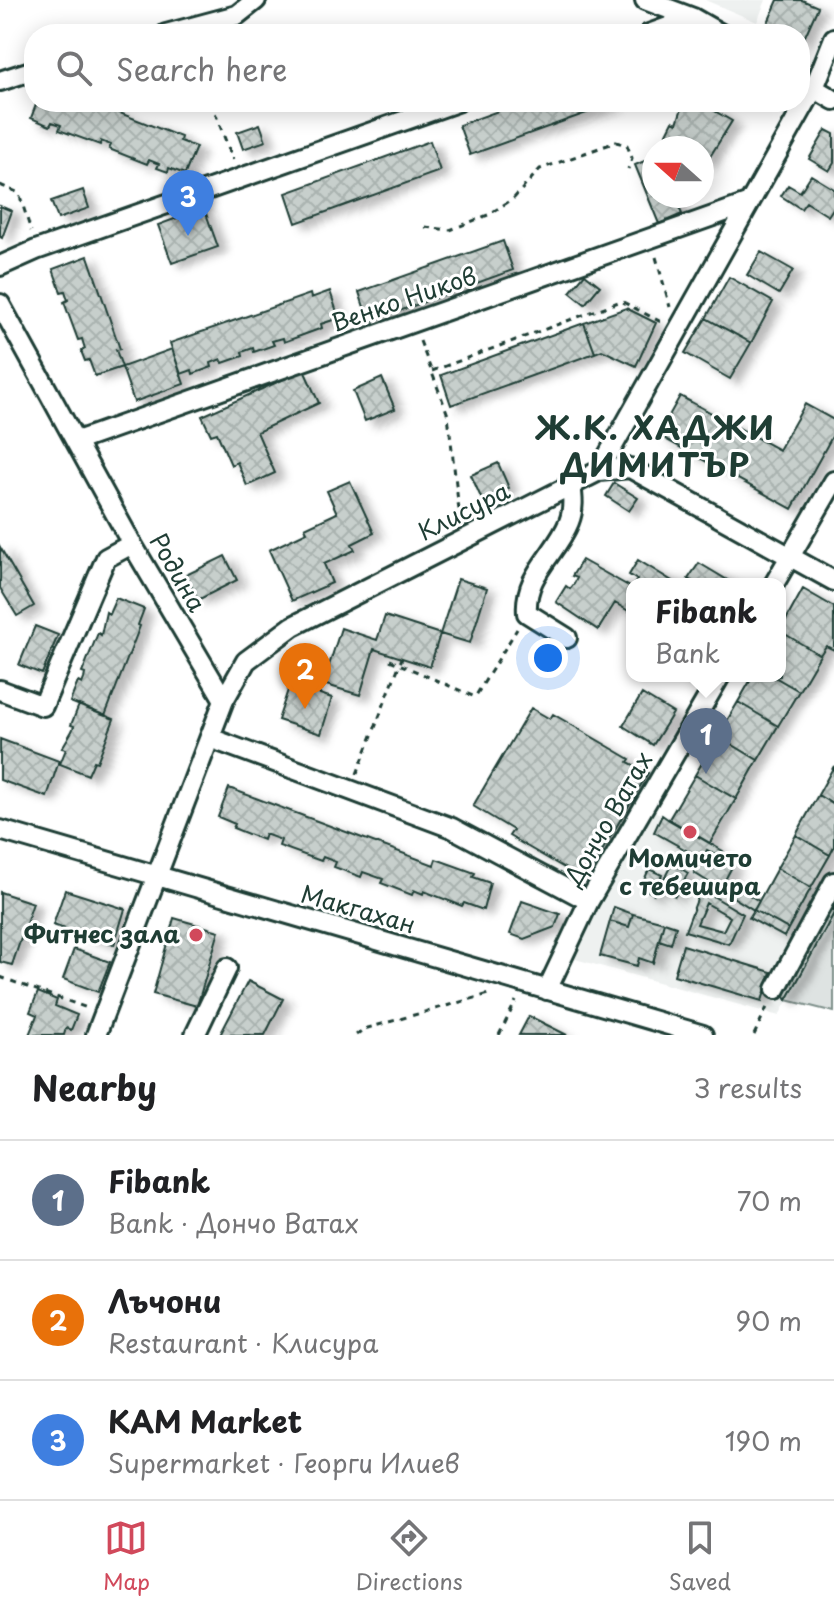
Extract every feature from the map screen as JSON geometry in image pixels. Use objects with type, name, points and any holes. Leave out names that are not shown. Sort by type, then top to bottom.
[{"type":"street","points":[[203,24],[237,15],[256,0]]},
{"type":"street","points":[[645,0],[704,24]]},
{"type":"street","points":[[676,24],[693,18]]},
{"type":"street","points":[[810,79],[834,38]]},
{"type":"street","points":[[0,81],[24,73]]},
{"type":"street","points":[[810,86],[834,100]]},
{"type":"street","points":[[0,266],[36,250],[428,112]]},
{"type":"street","points":[[599,471],[747,204],[793,112]]},
{"type":"street","name":"Венко Ников","points":[[77,441],[747,204]]},
{"type":"street","name":"Родина","points":[[0,304],[132,544],[224,700]]},
{"type":"street","name":"Клисура","points":[[224,700],[246,661],[293,626],[599,471],[630,468],[834,581]]},
{"type":"street","points":[[777,578],[834,481]]},
{"type":"street","points":[[567,638],[527,613],[526,602],[537,571],[568,525],[573,502],[571,485]]},
{"type":"street","points":[[0,690],[43,706],[106,558],[132,544]]},
{"type":"street","name":"Дончо Ватах","points":[[547,990],[589,901],[717,682]]},
{"type":"street","points":[[96,1035],[224,700]]},
{"type":"street","points":[[210,738],[452,828],[589,901]]},
{"type":"street","name":"Макгахан","points":[[0,830],[703,1035]]},
{"type":"street","points":[[776,989],[834,882]]},
{"type":"street","points":[[195,1035],[227,968]]},
{"type":"path","points":[[215,112],[240,178]]},
{"type":"path","points":[[425,227],[450,230],[488,215],[514,198],[540,169],[616,142],[627,145],[632,158],[628,169]]},
{"type":"path","points":[[0,185],[19,193],[36,250]]},
{"type":"path","points":[[654,237],[654,251],[677,330]]},
{"type":"path","points":[[432,371],[621,301],[677,330]]},
{"type":"path","points":[[413,322],[448,415],[462,540]]},
{"type":"path","points":[[390,660],[475,697],[527,613]]},
{"type":"path","points":[[351,790],[402,658]]},
{"type":"path","points":[[0,977],[104,1015]]},
{"type":"path","points":[[499,1035],[525,983]]},
{"type":"path","points":[[754,1035],[776,989]]},
{"type":"path","points":[[356,1035],[364,1029],[496,992]]},
{"type":"shaded area","points":[[705,0],[766,0],[757,22]]},
{"type":"shaded area","points":[[653,810],[723,851],[720,857],[733,865],[725,880],[759,901],[754,909],[788,929],[811,888],[834,899],[834,913],[779,1016],[575,959],[598,905]]},
{"type":"shaded area","points":[[834,913],[834,1012],[787,1000]]},
{"type":"building","points":[[778,0],[802,0],[818,7],[810,25],[767,24]]},
{"type":"building","points":[[33,112],[117,112],[181,137],[180,141],[196,147],[185,174],[169,168],[168,172],[157,168],[159,164],[149,160],[147,164],[109,149],[111,145],[101,141],[100,145],[59,130],[61,125],[52,122],[50,126],[31,118]]},
{"type":"building","points":[[495,112],[589,112],[470,155],[459,125]]},
{"type":"building","points":[[681,112],[716,112],[732,121],[714,150],[714,136],[666,136],[673,121],[677,123]]},
{"type":"building","points":[[260,124],[266,141],[243,149],[237,132]]},
{"type":"building","points":[[826,130],[834,134],[834,163],[829,171],[809,159]]},
{"type":"building","points":[[430,141],[440,171],[296,223],[286,193]]},
{"type":"building","points":[[642,162],[642,182],[635,165]]},
{"type":"building","points":[[811,175],[834,189],[834,207],[828,216],[806,202],[801,209],[781,196],[788,185],[800,192]]},
{"type":"building","points":[[83,190],[89,208],[58,219],[51,201]]},
{"type":"building","points":[[0,206],[12,211],[2,238],[0,237]]},
{"type":"building","points":[[204,208],[218,247],[172,263],[158,225]]},
{"type":"building","points":[[652,208],[679,208],[682,214],[659,224]]},
{"type":"building","points":[[503,241],[513,270],[369,322],[359,292]]},
{"type":"building","points":[[761,252],[793,270],[779,294],[747,275]]},
{"type":"building","points":[[88,256],[120,349],[116,350],[122,367],[95,376],[89,360],[85,361],[81,351],[85,349],[82,339],[78,340],[64,302],[68,300],[65,291],[61,292],[53,269]]},
{"type":"building","points":[[585,274],[600,286],[585,304],[570,292]]},
{"type":"building","points":[[729,277],[773,302],[751,343],[706,318]]},
{"type":"building","points":[[330,291],[339,318],[321,324],[322,328],[284,342],[283,338],[272,341],[274,345],[254,352],[253,348],[242,352],[243,356],[223,363],[221,359],[211,363],[212,367],[193,374],[192,370],[181,374],[170,343],[310,294],[311,298]]},
{"type":"building","points":[[626,308],[656,323],[636,366],[602,350],[595,353],[584,323]]},
{"type":"building","points":[[706,318],[751,343],[730,379],[685,353]]},
{"type":"building","points":[[584,323],[595,353],[451,405],[441,375]]},
{"type":"building","points":[[172,349],[184,384],[134,402],[122,367]]},
{"type":"building","points":[[304,370],[319,403],[257,432],[275,473],[247,486],[237,462],[231,465],[217,433],[211,435],[202,416]]},
{"type":"building","points":[[382,378],[395,409],[365,421],[353,391]]},
{"type":"building","points":[[680,396],[779,450],[805,404],[834,420],[834,433],[792,509],[658,435]]},
{"type":"building","points":[[498,463],[509,488],[482,500],[471,475]]},
{"type":"building","points":[[350,481],[374,533],[352,544],[355,550],[324,564],[332,583],[292,601],[269,550],[337,513],[327,491]]},
{"type":"building","points":[[614,483],[638,498],[629,511],[606,496]]},
{"type":"building","points":[[0,547],[34,606],[17,616],[0,588]]},
{"type":"building","points":[[225,556],[237,580],[198,600],[186,575]]},
{"type":"building","points":[[582,560],[626,585],[626,609],[615,603],[598,630],[556,602],[566,586],[570,589],[574,584],[577,578],[572,576]]},
{"type":"building","points":[[638,560],[667,578],[634,578],[629,575]]},
{"type":"building","points":[[699,563],[724,578],[689,578]]},
{"type":"building","points":[[458,579],[487,588],[470,643],[440,634]]},
{"type":"building","points":[[803,589],[834,607],[834,650],[826,646],[820,655],[786,635],[786,620]]},
{"type":"building","points":[[116,598],[144,609],[105,716],[70,702],[78,682],[82,684],[85,674],[82,673],[98,633],[101,635],[106,612],[109,614]]},
{"type":"building","points":[[385,616],[440,634],[430,667],[374,649],[360,695],[323,684],[341,628],[377,640]]},
{"type":"building","points":[[35,626],[58,635],[42,674],[19,665]]},
{"type":"building","points":[[786,635],[820,655],[799,691],[783,682],[786,682]]},
{"type":"building","points":[[750,682],[783,682],[799,691],[778,726],[738,702]]},
{"type":"building","points":[[290,684],[332,698],[321,734],[278,720]]},
{"type":"building","points":[[642,694],[673,713],[653,745],[623,726]]},
{"type":"building","points":[[738,702],[778,726],[758,760],[718,736]]},
{"type":"building","points":[[79,705],[114,719],[97,762],[94,761],[88,775],[60,764],[66,749],[62,748],[74,726],[71,725]]},
{"type":"building","points":[[531,708],[550,719],[553,714],[648,773],[585,880],[509,836],[513,830],[473,806]]},
{"type":"building","points":[[718,736],[758,760],[736,799],[695,775]]},
{"type":"building","points":[[0,739],[59,761],[47,797],[0,780]]},
{"type":"building","points":[[834,766],[834,805],[818,795]]},
{"type":"building","points":[[695,775],[736,799],[710,843],[669,819]]},
{"type":"building","points":[[229,788],[434,865],[436,859],[475,873],[473,877],[490,883],[483,910],[464,903],[462,906],[424,891],[423,894],[414,890],[412,895],[381,883],[383,879],[363,872],[361,877],[334,867],[336,862],[323,857],[321,861],[279,846],[281,840],[265,834],[263,840],[233,828],[235,824],[218,817]]},
{"type":"building","points":[[818,795],[834,805],[834,847],[830,855],[796,835]]},
{"type":"building","points":[[662,815],[723,851],[719,857],[707,850],[702,859],[654,832]]},
{"type":"building","points":[[796,835],[830,855],[811,888],[777,868]]},
{"type":"building","points":[[707,850],[733,865],[725,880],[759,901],[754,910],[694,873]]},
{"type":"building","points":[[672,863],[688,873],[675,896],[660,887]]},
{"type":"building","points":[[777,868],[811,888],[788,929],[754,910]]},
{"type":"building","points":[[649,869],[662,875],[654,894],[641,887]]},
{"type":"building","points":[[701,889],[743,914],[729,944],[685,931]],"holes":[[[706,903],[730,917],[723,931],[697,924]]]},
{"type":"building","points":[[65,890],[125,909],[114,945],[53,925]]},
{"type":"building","points":[[0,892],[33,903],[12,965],[0,962]]},
{"type":"building","points":[[834,899],[834,913],[787,1000],[781,991]]},
{"type":"building","points":[[522,901],[560,914],[555,927],[524,939],[510,934]]},
{"type":"building","points":[[614,907],[633,914],[629,927],[610,921]]},
{"type":"building","points":[[754,910],[788,929],[784,937],[749,918]]},
{"type":"building","points":[[633,914],[664,922],[653,963],[639,958],[637,966],[600,956],[610,921],[629,927]]},
{"type":"building","points":[[174,918],[219,931],[197,1006],[153,994]]},
{"type":"building","points":[[664,922],[676,926],[671,944],[659,940]]},
{"type":"building","points":[[683,945],[771,972],[762,1001],[674,975]]},
{"type":"building","points":[[74,949],[110,962],[98,992],[63,979]]},
{"type":"building","points":[[248,981],[283,999],[265,1035],[220,1035]]},
{"type":"building","points":[[38,992],[57,1000],[55,1006],[77,1015],[71,1030],[66,1028],[64,1035],[29,1035],[37,1015],[30,1012]]},
{"type":"building","points":[[529,1016],[567,1035],[519,1035]]},
{"type":"place","name":"KAM Market","points":[[188,236]]},
{"type":"place","name":"Лъчони","points":[[305,709]]},
{"type":"place","name":"Fibank","points":[[706,774]]},
{"type":"place","name":"Момичето с тебешира","points":[[690,832]]},
{"type":"place","name":"Фитнес зала","points":[[196,935]]},
{"type":"district","name":"Ж.К. ХАДЖИ ДИМИТЪР","points":[[656,448]]}]
